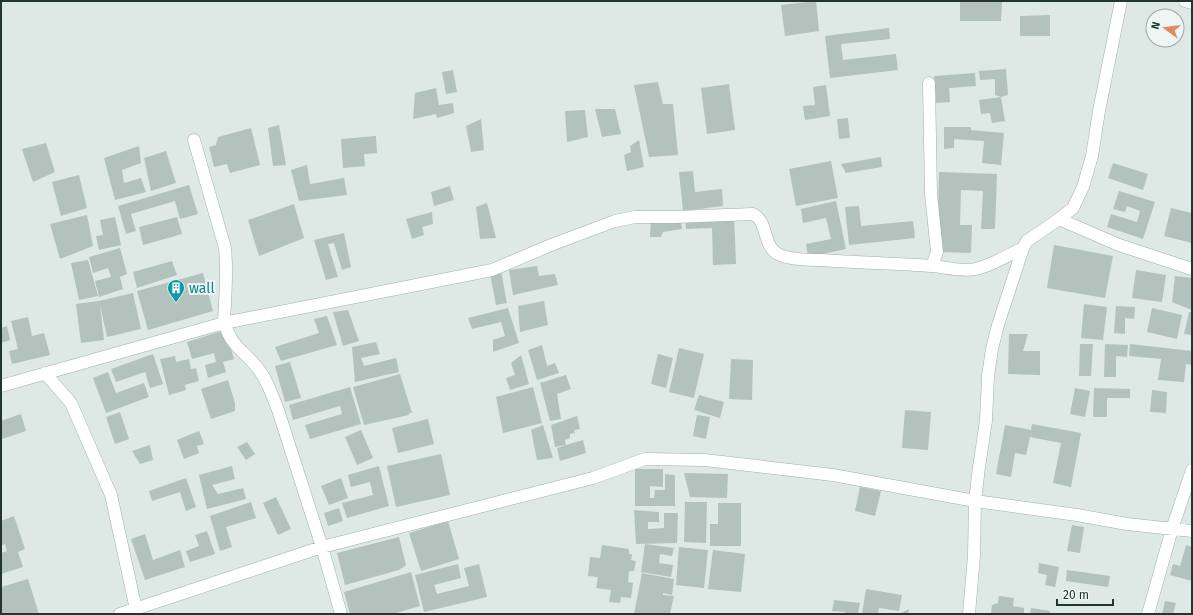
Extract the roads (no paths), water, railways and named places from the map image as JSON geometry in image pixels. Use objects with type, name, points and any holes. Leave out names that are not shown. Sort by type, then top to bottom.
[{"type":"street","points":[[969,614],[974,556],[975,501],[978,467],[986,421],[988,376],[992,349],[1022,248],[1027,241],[1073,208],[1083,187],[1092,156],[1099,111],[1121,1]]},
{"type":"street","points":[[1185,1],[1192,3]]},
{"type":"street","points":[[929,83],[931,194],[937,252],[932,266]]},
{"type":"street","points":[[194,140],[225,248],[224,324],[237,348],[256,365],[266,381],[278,410],[322,547],[341,614]]},
{"type":"street","points":[[1,386],[224,324],[492,270],[594,228],[615,221],[635,217],[753,214],[761,220],[768,242],[773,250],[779,255],[792,258],[932,266],[968,270],[976,269],[1022,248]]},
{"type":"street","points":[[1059,219],[1119,245],[1192,269]]},
{"type":"street","points":[[45,373],[73,407],[111,495],[136,612]]},
{"type":"street","points":[[120,614],[136,612],[322,547],[593,478],[645,459],[705,460],[834,475],[975,501],[1078,515],[1127,524],[1192,531]]},
{"type":"street","points":[[1148,614],[1172,529],[1192,470]]},
{"type":"place","name":"wall","points":[[176,303]]}]
